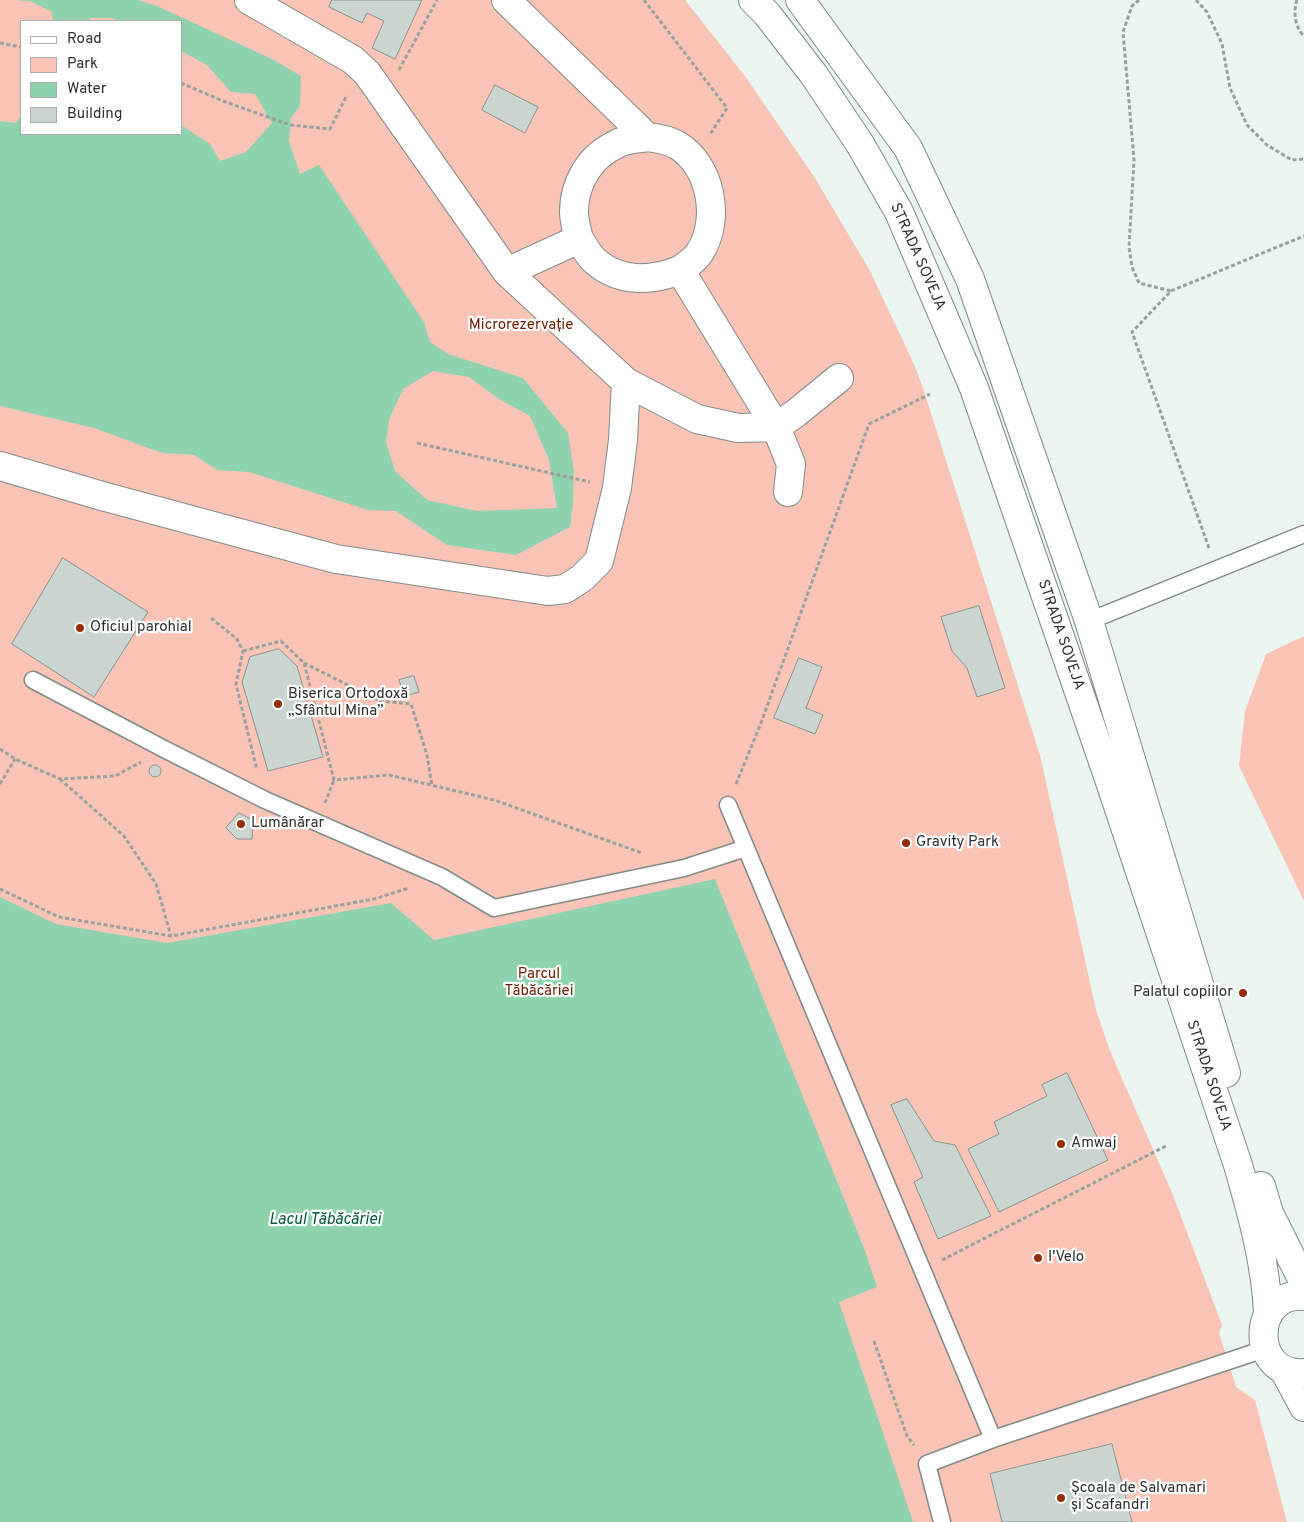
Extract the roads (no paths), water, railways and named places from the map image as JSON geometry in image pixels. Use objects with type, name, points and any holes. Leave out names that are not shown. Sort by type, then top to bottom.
[{"type":"main road","points":[[249,0],[354,60],[368,73],[507,272],[626,382],[697,419],[738,428],[776,427],[839,378]]},
{"type":"main road","points":[[506,0],[647,137]]},
{"type":"main road","name":"STRADA SOVEJA","points":[[753,0],[767,14],[814,75],[860,144],[899,212],[974,388],[1108,776],[1238,1165],[1253,1218],[1267,1286],[1268,1314],[1262,1337],[1265,1349]]},
{"type":"main road","name":"STRADA SOVEJA","points":[[800,0],[908,148],[966,270],[1089,621],[1269,1213],[1304,1282]]},
{"type":"main road","points":[[647,137],[660,138],[678,145],[693,160],[706,182],[711,208],[708,232],[700,252],[680,270],[664,277],[642,279],[617,274],[595,261],[579,239],[574,213],[576,194],[582,175],[596,157],[618,143],[647,137]]},
{"type":"main road","points":[[507,272],[579,239]]},
{"type":"main road","points":[[680,270],[776,427],[791,464],[788,492]]},
{"type":"main road","points":[[0,466],[102,496],[336,559],[548,590],[565,589],[582,578],[599,561],[617,488],[623,440],[626,382]]},
{"type":"main road","points":[[1268,1314],[1286,1298],[1304,1296]]},
{"type":"main road","points":[[1265,1349],[1273,1361],[1294,1371],[1304,1407]]},
{"type":"lane","points":[[1089,621],[1304,534]]},
{"type":"lane","points":[[33,680],[164,750],[265,800],[442,877],[494,908],[684,868],[746,848]]},
{"type":"lane","points":[[728,805],[994,1439]]},
{"type":"lane","points":[[942,1522],[927,1464],[994,1439],[1265,1349]]},
{"type":"water","points":[[16,0],[138,0],[157,6],[272,59],[301,76],[300,106],[291,118],[289,141],[300,174],[319,165],[424,322],[430,342],[448,354],[523,378],[568,433],[574,471],[570,527],[516,555],[447,545],[396,511],[368,510],[249,472],[217,470],[194,455],[162,453],[94,428],[0,406],[0,121],[15,123],[20,118],[20,135],[182,135],[182,126],[210,144],[220,161],[246,152],[272,123],[255,94],[231,92],[207,65],[182,52],[182,20],[89,18],[89,20],[53,20],[52,12],[30,1]],"holes":[[[433,371],[469,377],[499,399],[530,416],[549,460],[557,508],[477,511],[427,500],[395,471],[386,442],[389,420],[403,389]]]},
{"type":"water","name":"Lacul Tăbăcăriei","points":[[715,879],[864,1248],[877,1287],[839,1302],[913,1522],[0,1522],[0,897],[56,924],[167,943],[391,903],[434,940]]},
{"type":"place","name":"Oficiul parohial","points":[[80,628]]},
{"type":"place","name":"Biserica Ortodoxă „Sfântul Mina”","points":[[278,704]]},
{"type":"place","name":"Lumânărar","points":[[241,824]]},
{"type":"place","name":"Gravity Park","points":[[906,843]]},
{"type":"place","name":"Palatul copiilor","points":[[1243,993]]},
{"type":"place","name":"Amwaj","points":[[1061,1144]]},
{"type":"place","name":"I'Velo","points":[[1038,1258]]},
{"type":"place","name":"Școala de Salvamari și Scafandri","points":[[1061,1498]]},
{"type":"park label","name":"Microrezervație","points":[[521,326]]},
{"type":"park label","name":"Parcul Tăbăcăriei","points":[[539,984]]}]
